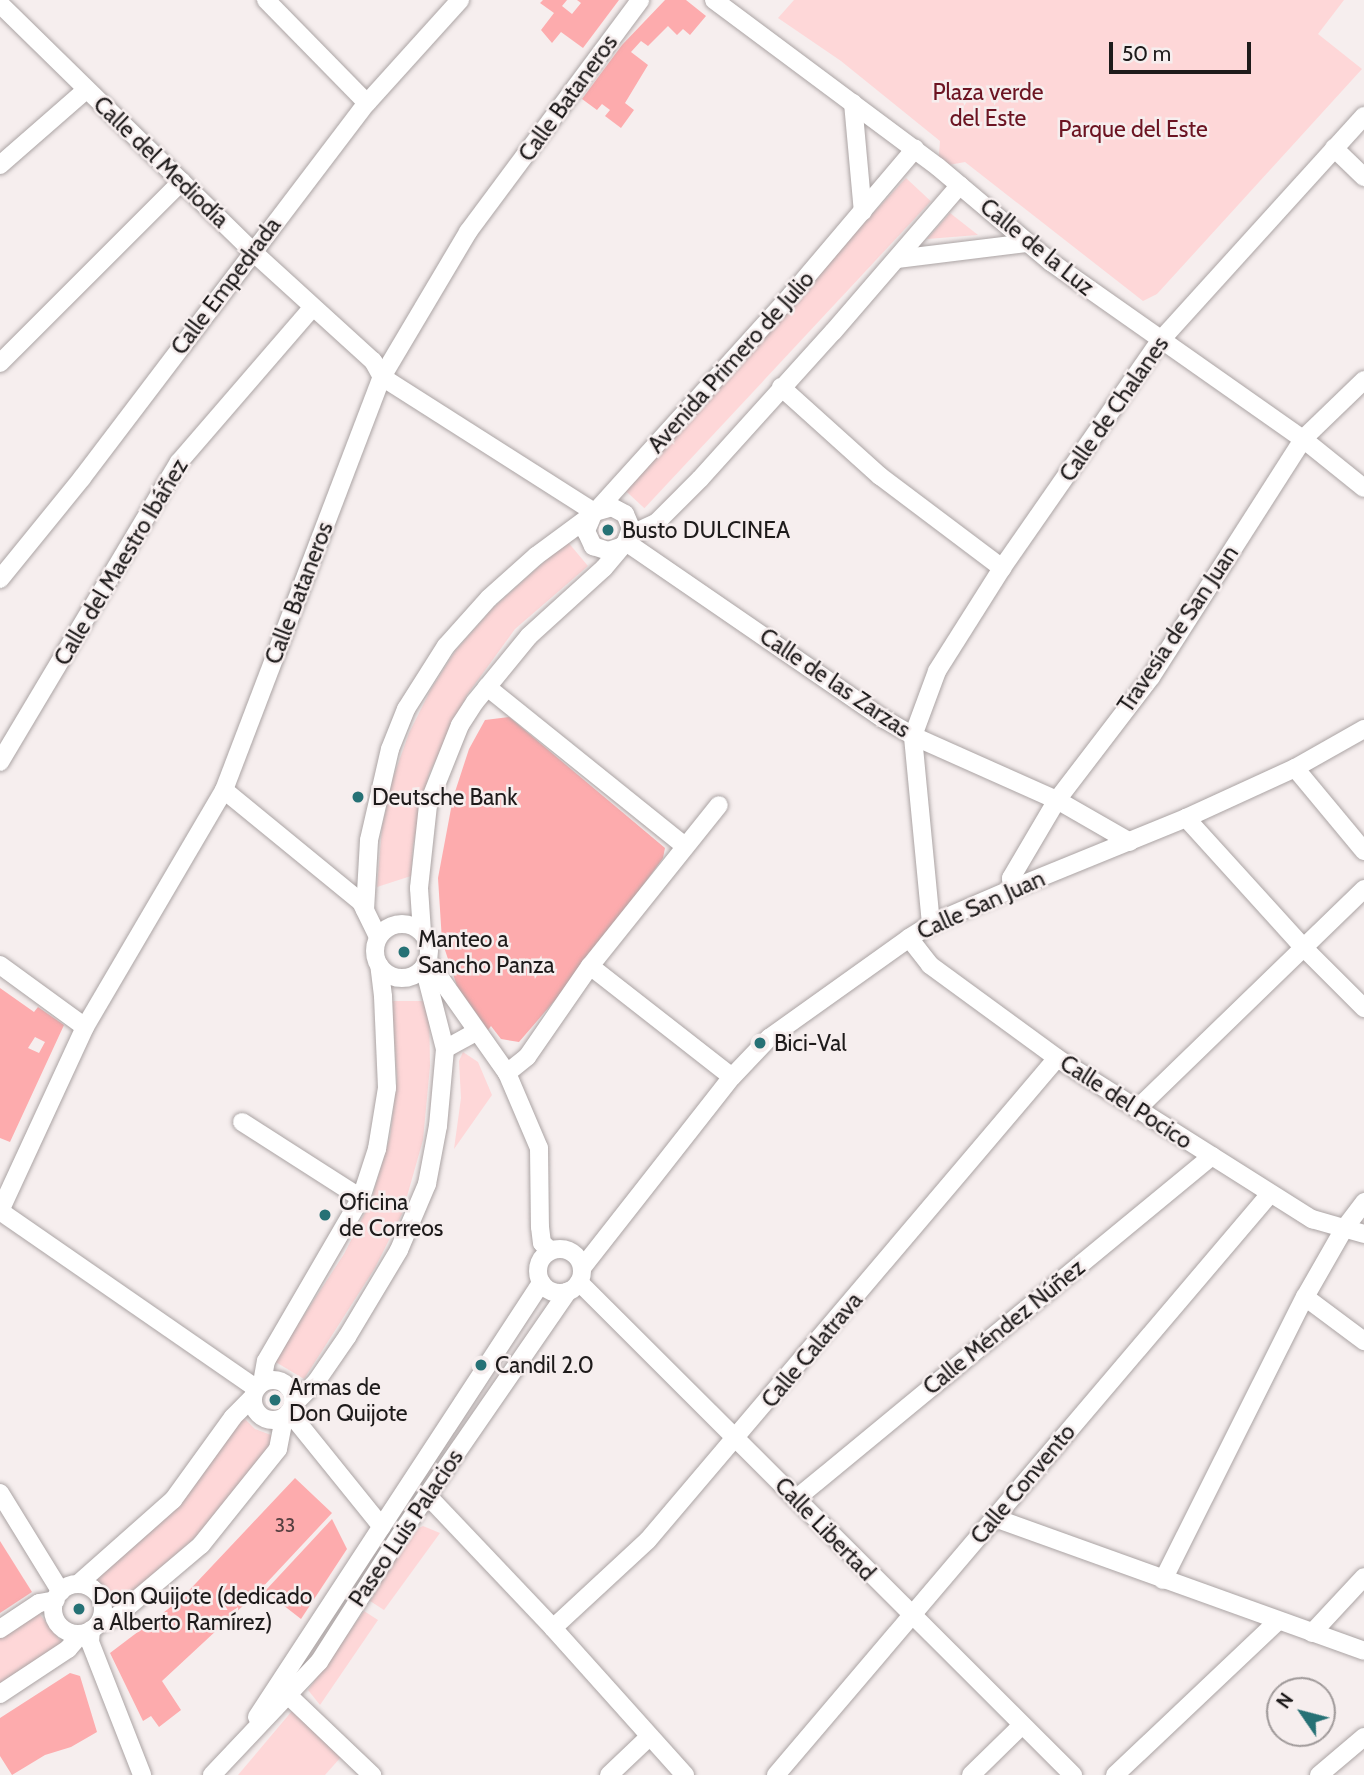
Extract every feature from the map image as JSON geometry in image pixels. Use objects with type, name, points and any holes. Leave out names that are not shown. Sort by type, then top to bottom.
[{"type":"street","points":[[265,0],[367,103]]},
{"type":"street","name":"Calle Empedrada","points":[[0,579],[82,478],[367,103],[460,0]]},
{"type":"street","name":"Calle Bataneros","points":[[0,1211],[85,1027],[224,790],[382,377],[468,232],[640,0]]},
{"type":"street","name":"Calle de la Luz","points":[[714,0],[915,149],[1028,243],[1160,341],[1303,439],[1364,488]]},
{"type":"street","name":"Calle del Mediodía","points":[[0,4],[252,251],[373,361],[382,377]]},
{"type":"street","points":[[0,164],[86,90]]},
{"type":"street","points":[[853,103],[863,212]]},
{"type":"street","name":"Calle de Chalanes","points":[[913,736],[937,671],[1002,568],[1160,341],[1364,116]]},
{"type":"street","points":[[1334,148],[1364,177]]},
{"type":"street","name":"Avenida Primero de Julio","points":[[378,937],[365,910],[369,840],[390,749],[406,709],[446,646],[489,598],[536,556],[593,512],[863,212],[915,149]]},
{"type":"street","points":[[0,363],[7,344],[182,181]]},
{"type":"street","points":[[593,512],[586,531],[593,546],[608,551],[656,523],[897,259],[960,185]]},
{"type":"street","points":[[897,259],[1028,243]]},
{"type":"street","name":"Calle del Maestro Ibáñez","points":[[0,762],[179,462],[312,308]]},
{"type":"street","points":[[382,377],[593,512]]},
{"type":"street","name":"Travesía de San Juan","points":[[1012,889],[1011,878],[1057,800],[1151,677],[1303,439],[1364,380]]},
{"type":"street","points":[[781,387],[880,476],[1002,568]]},
{"type":"street","points":[[422,932],[408,924],[399,923],[384,930],[378,937],[374,951],[379,965],[383,996],[387,1088],[377,1150],[361,1198],[266,1361],[257,1389],[259,1415],[271,1420],[289,1412],[316,1382],[347,1337],[399,1250],[422,1195],[438,1126],[445,1049],[426,964],[429,946],[422,932],[419,888],[428,805],[460,725],[487,687],[529,636],[604,568],[626,541],[629,520],[619,509],[612,506],[593,512]]},
{"type":"street","name":"Calle de las Zarzas","points":[[626,541],[913,736],[1057,800],[1130,842]]},
{"type":"street","points":[[487,687],[685,846]]},
{"type":"street","name":"Calle San Juan","points":[[577,1280],[732,1077],[769,1038],[909,937],[1012,889],[1186,818],[1295,768],[1364,729]]},
{"type":"street","points":[[913,736],[932,924]]},
{"type":"street","points":[[1295,768],[1364,850]]},
{"type":"street","points":[[224,790],[361,902],[365,910]]},
{"type":"street","points":[[507,1073],[527,1057],[590,966],[719,805]]},
{"type":"street","points":[[1186,818],[1302,946],[1364,1008]]},
{"type":"street","points":[[1137,1109],[1364,888]]},
{"type":"street","name":"Calle del Pocico","points":[[909,937],[930,965],[1058,1058],[1312,1219],[1364,1234]]},
{"type":"street","points":[[379,965],[392,976],[401,978],[418,973],[426,964]]},
{"type":"street","points":[[426,964],[507,1073],[539,1148],[542,1242],[550,1250],[570,1251],[577,1280],[553,1293],[541,1283],[538,1276],[539,1261],[550,1250]]},
{"type":"street","points":[[0,965],[85,1027]]},
{"type":"street","points":[[590,966],[732,1077]]},
{"type":"street","points":[[445,1049],[477,1032]]},
{"type":"street","name":"Calle Calatrava","points":[[553,1628],[648,1540],[1058,1058]]},
{"type":"street","points":[[242,1122],[361,1198]]},
{"type":"street","name":"Calle Méndez Núñez","points":[[797,1498],[1212,1156]]},
{"type":"street","name":"Calle Convento","points":[[776,1775],[1269,1194]]},
{"type":"street","points":[[1163,1580],[1306,1297],[1344,1229],[1364,1202]]},
{"type":"street","points":[[0,1211],[257,1389]]},
{"type":"street","name":"Calle Libertad","points":[[577,1280],[1073,1775]]},
{"type":"street","name":"Paseo Luis Palacios","points":[[212,1775],[319,1662],[427,1494],[577,1280]]},
{"type":"street","name":"Paseo Luis Palacios","points":[[232,1755],[541,1283]]},
{"type":"street","points":[[1306,1297],[1364,1342]]},
{"type":"street","points":[[0,1629],[39,1603],[78,1584],[173,1500],[233,1417],[257,1389],[282,1381],[292,1391],[278,1448],[201,1545],[117,1616],[90,1629],[68,1649],[0,1694]]},
{"type":"street","points":[[289,1412],[382,1526],[393,1546]]},
{"type":"street","points":[[0,1493],[58,1596],[54,1608],[59,1624],[65,1630],[90,1629]]},
{"type":"street","points":[[427,1494],[553,1628],[685,1775]]},
{"type":"street","points":[[995,1518],[1364,1651]]},
{"type":"street","points":[[382,1526],[406,1526]]},
{"type":"street","points":[[1312,1633],[1364,1577]]},
{"type":"street","points":[[78,1584],[93,1589],[102,1601],[90,1629],[90,1642],[142,1775]]},
{"type":"street","points":[[1115,1775],[1278,1621]]},
{"type":"street","points":[[289,1696],[372,1775]]},
{"type":"street","points":[[971,1775],[1022,1725]]},
{"type":"street","points":[[609,1775],[649,1737]]},
{"type":"street","points":[[1319,1775],[1364,1738]]},
{"type":"green space","name":"Parque del Este","points":[[794,0],[1344,0],[1318,34],[1362,69],[1157,294],[1143,301],[965,162],[938,167],[940,141],[841,61],[778,18]]},
{"type":"green space","points":[[906,178],[931,201],[644,508],[620,485]]},
{"type":"green space","points":[[950,213],[978,235],[927,239]]},
{"type":"green space","points":[[567,541],[588,566],[515,629],[467,695],[429,774],[413,845],[411,876],[377,887],[382,827],[393,778],[409,733],[431,689],[456,650],[493,608]]},
{"type":"green space","points":[[392,1001],[429,1001],[430,1066],[423,1140],[402,1214],[375,1268],[304,1379],[274,1361],[344,1254],[371,1201],[390,1137],[397,1079]]},
{"type":"green space","points":[[463,1052],[478,1062],[492,1095],[454,1149],[461,1098],[459,1061]]},
{"type":"green space","points":[[237,1417],[245,1419],[255,1429],[271,1435],[272,1442],[199,1534],[112,1610],[108,1593],[91,1578]]},
{"type":"green space","points":[[423,1526],[440,1533],[384,1610],[370,1601],[412,1531]]},
{"type":"green space","points":[[364,1611],[378,1620],[320,1705],[308,1690]]},
{"type":"green space","points":[[38,1612],[63,1644],[0,1686],[0,1637]]},
{"type":"green space","points":[[292,1711],[341,1757],[325,1775],[238,1775]]},
{"type":"building","points":[[543,0],[567,0],[562,6],[572,14],[581,3],[577,0],[619,0],[583,48],[561,32],[552,43],[541,30],[554,13],[540,3]]},
{"type":"building","points":[[665,0],[686,0],[706,16],[690,35],[683,29],[677,35],[668,26],[648,46],[641,41],[631,52],[648,65],[625,103],[634,110],[621,128],[605,116],[610,110],[602,104],[597,110],[582,99],[622,45]]},
{"type":"building","points":[[509,717],[665,848],[663,858],[581,970],[519,1042],[501,1039],[491,1026],[488,1030],[457,986],[442,941],[438,878],[453,798],[469,749],[485,720]]},
{"type":"building","points":[[0,988],[34,1012],[38,1007],[64,1025],[10,1142],[0,1138]],"holes":[[[35,1037],[45,1042],[39,1053],[28,1048]]]},
{"type":"building","points":[[295,1478],[332,1513],[259,1591],[162,1681],[181,1710],[159,1727],[151,1716],[143,1721],[110,1653],[180,1600]]},
{"type":"building","points":[[332,1519],[347,1549],[301,1619],[265,1591]]},
{"type":"building","points":[[0,1541],[32,1592],[0,1613]]},
{"type":"building","points":[[70,1673],[80,1676],[97,1732],[71,1747],[45,1755],[12,1775],[0,1756],[0,1718]]},
{"type":"place","name":"Busto DULCINEA","points":[[608,530]]},
{"type":"place","name":"Deutsche Bank","points":[[358,797]]},
{"type":"place","name":"Manteo a Sancho Panza","points":[[404,952]]},
{"type":"place","name":"Bici-Val","points":[[760,1043]]},
{"type":"place","name":"Oficina de Correos","points":[[325,1215]]},
{"type":"place","name":"Candil 2.0","points":[[481,1365]]},
{"type":"place","name":"Armas de Don Quijote","points":[[275,1400]]},
{"type":"place","name":"Don Quijote (dedicado a Alberto Ramírez)","points":[[79,1609]]},
{"type":"park label","name":"Plaza verde del Este","points":[[988,105]]}]
